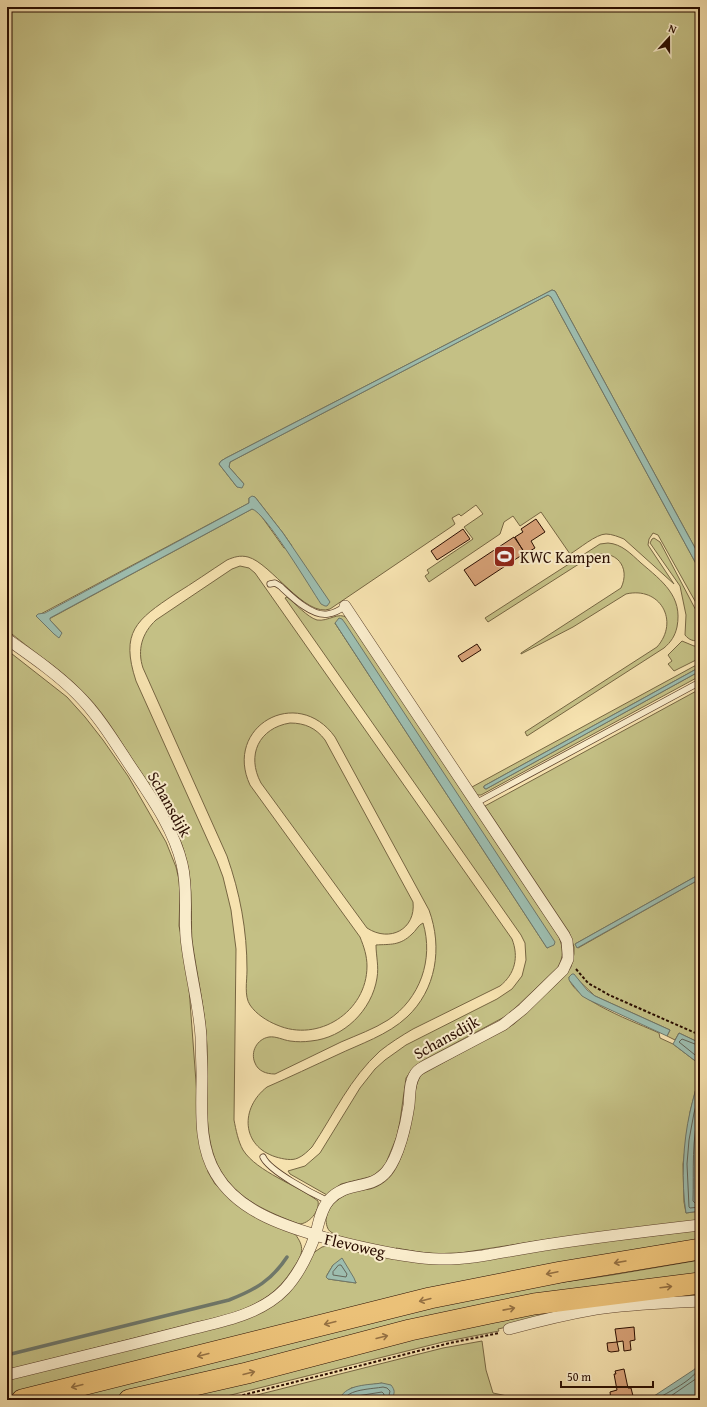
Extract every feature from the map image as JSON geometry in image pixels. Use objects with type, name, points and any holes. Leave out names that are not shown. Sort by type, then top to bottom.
[{"type":"highway","points":[[22,1400],[430,1298],[561,1272],[700,1249]]},
{"type":"highway","points":[[129,1400],[247,1373],[410,1330],[498,1311],[534,1304],[700,1283]]},
{"type":"street","points":[[346,606],[564,935],[568,947],[568,960]]},
{"type":"street","name":"Schansdijk","points":[[7,638],[62,680],[90,707],[154,803],[176,845],[182,864],[185,882],[186,939],[201,1032],[201,1114],[203,1134],[209,1160],[226,1189],[239,1201],[259,1213],[315,1235],[322,1212],[328,1201],[343,1189],[370,1183],[376,1180],[387,1172],[391,1166],[402,1137],[409,1106],[410,1085],[417,1072],[425,1066],[511,1019],[559,974],[568,960]]},
{"type":"street","name":"Flevoweg","points":[[7,1375],[219,1322],[258,1309],[277,1296],[294,1278],[315,1235],[378,1251],[418,1258],[449,1259],[577,1240],[700,1225]]},
{"type":"street","points":[[509,1329],[543,1320],[595,1310],[646,1304],[700,1301]]},
{"type":"lane","points":[[270,584],[275,583],[280,586],[315,613],[324,615],[330,614],[346,606]]},
{"type":"lane","points":[[476,803],[700,682]]},
{"type":"lane","points":[[263,1157],[265,1162],[277,1172],[328,1201]]},
{"type":"path","points":[[568,960],[588,983],[609,995],[700,1034]]},
{"type":"path","points":[[223,1400],[450,1343],[482,1337],[509,1329]]},
{"type":"shaded area","points":[[7,7],[700,7],[700,557],[555,291],[552,290],[226,458],[219,464],[237,487],[244,484],[229,467],[230,462],[548,295],[551,297],[700,571],[700,610],[658,535],[653,533],[649,539],[648,545],[674,584],[624,539],[613,535],[606,534],[597,536],[570,554],[541,512],[520,526],[513,516],[504,522],[500,534],[429,582],[425,576],[429,573],[427,570],[473,539],[464,527],[483,514],[476,505],[461,516],[459,514],[452,518],[455,524],[451,527],[330,609],[320,610],[310,606],[288,589],[257,561],[242,556],[227,560],[161,603],[141,620],[131,639],[131,664],[136,681],[217,861],[223,877],[231,910],[236,949],[234,1120],[238,1139],[249,1158],[267,1172],[318,1201],[316,1213],[306,1222],[299,1224],[265,1210],[245,1197],[228,1181],[215,1158],[208,1127],[207,1046],[203,1006],[192,940],[190,879],[182,845],[172,824],[160,802],[109,723],[95,705],[71,680],[7,630]],"holes":[[[255,497],[292,546],[284,548],[262,517],[255,509],[252,509],[49,619],[62,633],[54,634],[37,616],[249,503],[249,498]]]},
{"type":"shaded area","points":[[654,538],[660,542],[700,618],[700,640],[692,640],[685,635],[686,615],[680,586],[650,543]]},
{"type":"shaded area","points":[[608,543],[618,545],[626,550],[656,576],[669,590],[677,606],[678,616],[675,633],[671,641],[664,648],[527,736],[525,732],[657,647],[664,637],[667,627],[666,617],[663,608],[657,600],[648,595],[638,593],[626,594],[573,627],[521,654],[621,588],[624,580],[623,567],[615,557],[601,554],[593,555],[488,622],[485,618],[600,544]]},
{"type":"shaded area","points":[[240,566],[249,568],[255,573],[512,939],[515,952],[512,971],[500,986],[413,1029],[380,1051],[369,1062],[351,1085],[312,1147],[302,1156],[293,1159],[276,1157],[264,1152],[256,1144],[251,1136],[248,1126],[252,1105],[267,1087],[383,1034],[407,1017],[425,994],[430,981],[434,968],[436,939],[429,910],[335,737],[319,721],[302,714],[284,714],[268,719],[255,730],[247,746],[244,764],[250,785],[360,937],[365,952],[367,966],[365,982],[359,997],[349,1010],[337,1020],[323,1026],[308,1030],[293,1030],[277,1025],[262,1017],[250,1005],[246,993],[247,955],[244,926],[232,870],[141,661],[141,648],[144,636],[156,620],[232,569]]},
{"type":"shaded area","points":[[287,597],[305,613],[317,620],[325,620],[337,616],[344,616],[347,618],[559,937],[562,948],[562,956],[558,967],[508,1015],[422,1061],[413,1068],[406,1078],[397,1136],[386,1163],[373,1176],[341,1184],[327,1195],[290,1174],[288,1171],[305,1166],[320,1153],[360,1088],[375,1069],[385,1060],[406,1045],[497,999],[512,989],[522,976],[526,960],[525,943],[521,935],[285,598]],"holes":[[[335,623],[549,947],[547,948]]]},
{"type":"shaded area","points":[[682,641],[694,646],[700,646],[700,658],[674,671],[668,664],[672,661],[668,655]]},
{"type":"shaded area","points":[[7,650],[67,697],[85,717],[128,776],[166,842],[176,867],[179,880],[179,926],[187,961],[198,1109],[208,1172],[215,1184],[233,1199],[295,1234],[302,1250],[288,1276],[274,1291],[259,1302],[241,1310],[7,1370]]},
{"type":"shaded area","points":[[700,663],[700,667],[484,786],[484,788],[486,789],[700,671],[700,676],[481,795],[477,795],[472,787]]},
{"type":"shaded area","points":[[700,689],[700,874],[575,944],[578,948],[700,879],[700,1043],[679,1033],[675,1040],[667,1036],[670,1030],[595,996],[572,974],[569,977],[572,985],[581,994],[593,1002],[607,1010],[659,1033],[660,1038],[673,1044],[698,1063],[700,1073],[690,1112],[683,1164],[684,1202],[686,1213],[700,1211],[700,1220],[550,1239],[447,1255],[396,1249],[344,1238],[331,1232],[328,1228],[326,1219],[327,1214],[336,1201],[355,1191],[370,1189],[382,1184],[394,1172],[401,1158],[407,1140],[416,1085],[421,1075],[514,1024],[563,978],[571,967],[574,947],[569,932],[485,806]]},
{"type":"shaded area","points":[[290,723],[310,727],[318,732],[325,740],[413,902],[413,911],[410,920],[400,931],[384,934],[367,928],[261,783],[255,763],[255,753],[258,744],[270,731],[279,726]]},
{"type":"shaded area","points":[[423,923],[427,950],[422,977],[409,1001],[399,1011],[388,1020],[377,1026],[275,1074],[266,1073],[258,1068],[253,1055],[254,1050],[258,1043],[265,1038],[274,1037],[300,1042],[311,1041],[323,1039],[345,1028],[363,1011],[374,990],[378,974],[376,945],[395,944],[403,941]]},
{"type":"shaded area","points":[[700,1230],[700,1244],[336,1317],[7,1400],[7,1380],[249,1318],[316,1251],[322,1247],[331,1245],[394,1258],[575,1245]],"holes":[[[333,1265],[356,1282],[328,1279],[327,1275]]]},
{"type":"shaded area","points":[[700,1260],[700,1277],[315,1349],[114,1400],[45,1400],[455,1298],[612,1275]]},
{"type":"shaded area","points":[[700,1291],[700,1296],[511,1326],[498,1329],[499,1331],[443,1342],[211,1400],[150,1400],[470,1321]]},
{"type":"shaded area","points":[[482,1341],[486,1370],[493,1393],[526,1400],[388,1400],[392,1398],[382,1383],[351,1388],[340,1398],[341,1400],[237,1400],[443,1348]]},
{"type":"water","points":[[552,290],[555,291],[700,557],[700,571],[551,297],[548,295],[230,462],[229,467],[244,484],[242,488],[237,487],[219,464],[226,458]]},
{"type":"water","points":[[252,496],[255,497],[283,533],[330,602],[327,606],[321,604],[277,536],[258,513],[252,509],[50,618],[50,620],[62,633],[59,638],[36,616],[38,614],[45,613],[249,503],[249,498]]},
{"type":"water","points":[[339,618],[345,623],[555,942],[554,945],[547,948],[335,623]]},
{"type":"water","points":[[700,667],[700,671],[486,789],[484,788],[484,786]]},
{"type":"water","points":[[700,874],[700,879],[577,948],[575,944]]},
{"type":"water","points":[[574,974],[587,990],[595,996],[670,1030],[667,1036],[582,996],[569,980],[569,977]]},
{"type":"water","points":[[679,1033],[700,1043],[700,1068],[698,1063],[673,1044]]},
{"type":"water","points":[[700,1073],[700,1211],[686,1213],[683,1175],[684,1149],[690,1112]]},
{"type":"water","points":[[342,1258],[356,1283],[328,1279],[326,1277],[333,1265]]},
{"type":"water","points":[[700,1355],[700,1400],[648,1400],[695,1369]]},
{"type":"water","points":[[382,1383],[391,1385],[394,1392],[392,1398],[388,1400],[341,1400],[340,1398],[343,1393],[353,1388]]},
{"type":"building","points":[[536,519],[545,532],[531,541],[535,548],[525,554],[515,537],[523,532],[521,529]]},
{"type":"building","points":[[463,529],[470,539],[437,560],[431,551]]},
{"type":"building","points":[[514,537],[525,553],[475,586],[464,570]]},
{"type":"building","points":[[477,644],[481,650],[462,662],[458,656]]},
{"type":"building","points":[[634,1327],[635,1340],[630,1341],[631,1350],[624,1351],[623,1341],[617,1342],[615,1329]]},
{"type":"building","points":[[617,1342],[619,1351],[608,1351],[607,1343]]},
{"type":"building","points":[[624,1369],[628,1388],[631,1388],[634,1400],[611,1400],[610,1392],[617,1390],[614,1374],[616,1374],[615,1371]]},
{"type":"waterway","points":[[7,1355],[229,1300],[255,1288],[269,1278],[287,1257]]},
{"type":"place","name":"KWC Kampen","points":[[505,557]]}]
